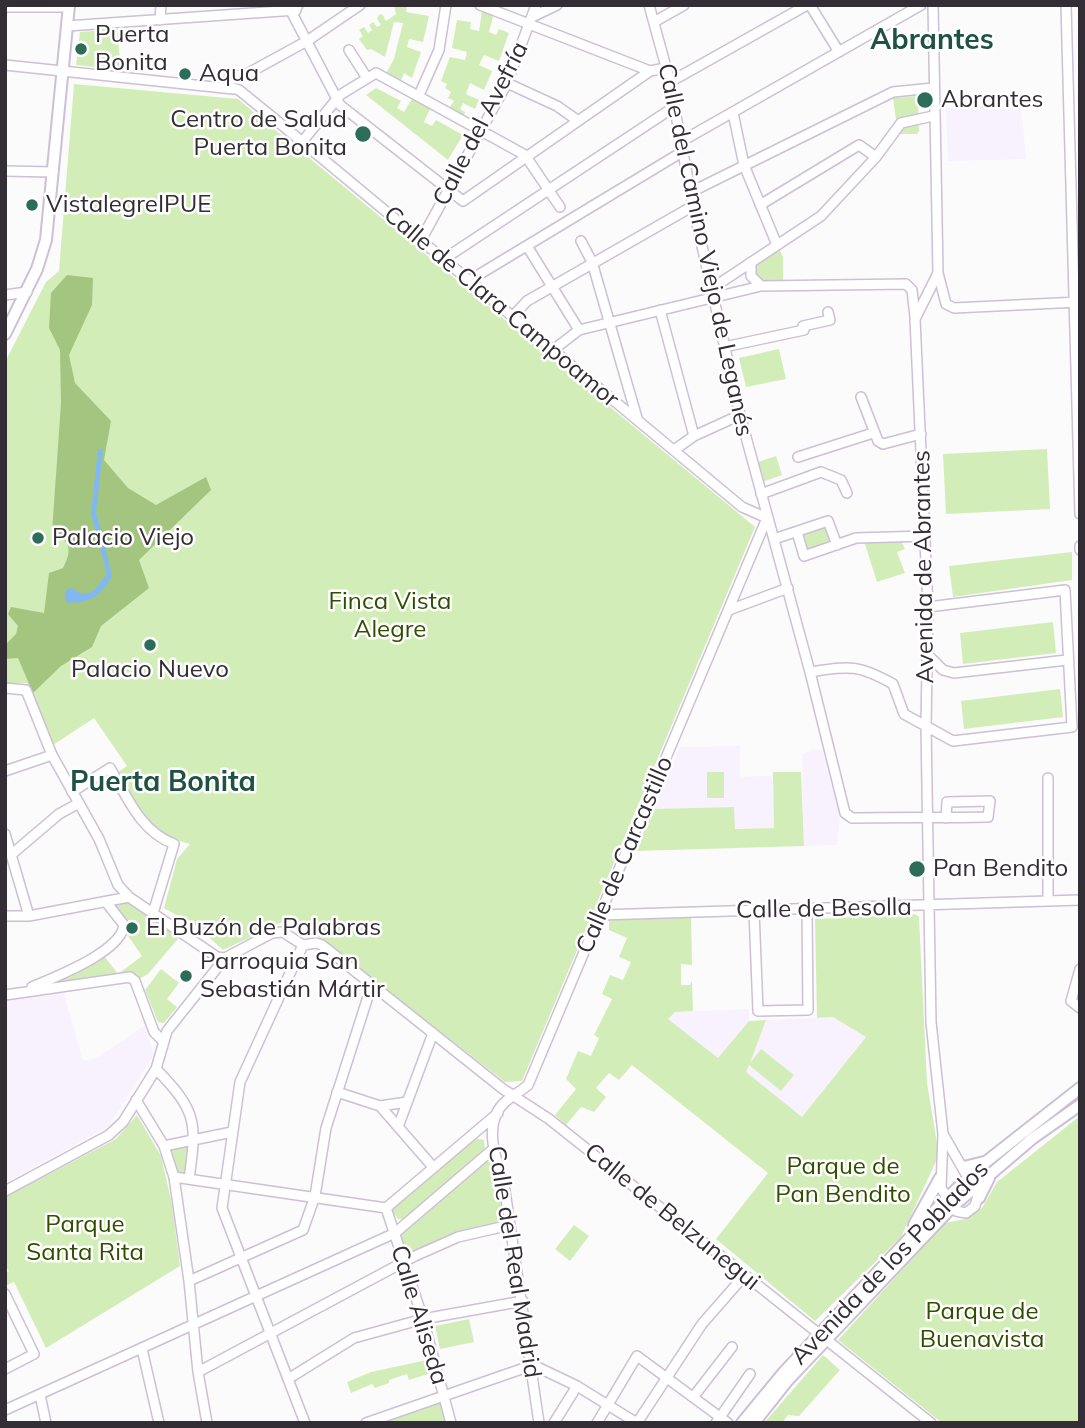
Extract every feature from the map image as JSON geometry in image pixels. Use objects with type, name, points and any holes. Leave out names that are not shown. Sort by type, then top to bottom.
[{"type":"main road","points":[[5,334],[27,292],[46,240],[69,6]]},
{"type":"main road","name":"Avenida de los Poblados","points":[[990,1166],[1080,1088]]},
{"type":"main road","name":"Avenida de los Poblados","points":[[742,1423],[933,1227],[969,1177],[990,1166],[1080,1104]]},
{"type":"main road","points":[[969,1177],[990,1166]]},
{"type":"main road","points":[[979,1198],[990,1166]]},
{"type":"main road","points":[[899,1250],[940,1178]]},
{"type":"main road","name":"Avenida de los Poblados","points":[[754,1423],[899,1250],[951,1205]]},
{"type":"street","points":[[160,5],[160,20]]},
{"type":"street","points":[[205,85],[231,75],[243,76],[307,41],[360,5]]},
{"type":"street","points":[[419,95],[439,50],[446,5]]},
{"type":"street","points":[[480,5],[533,19],[545,28],[650,71]]},
{"type":"street","name":"Calle del Avefría","points":[[421,240],[508,82],[536,5]]},
{"type":"street","points":[[533,19],[557,5]]},
{"type":"street","name":"Calle del Camino Viejo de Leganés","points":[[649,5],[670,82],[693,206],[740,415],[788,588],[845,813],[852,818],[946,818],[988,817],[990,801],[947,802],[946,818]]},
{"type":"street","points":[[654,22],[684,5]]},
{"type":"street","points":[[670,82],[809,5],[839,52]]},
{"type":"street","points":[[682,141],[921,5]]},
{"type":"street","name":"Avenida de Abrantes","points":[[933,5],[938,273],[915,319],[928,607],[926,727],[931,1022],[943,1134],[940,1178],[951,1205]]},
{"type":"street","points":[[1066,5],[1077,302],[1080,514]]},
{"type":"street","points":[[5,7],[69,6]]},
{"type":"street","points":[[67,26],[297,8]]},
{"type":"street","points":[[297,8],[293,15],[340,105],[463,201],[525,155],[650,71],[666,68]]},
{"type":"street","points":[[545,12],[545,28]]},
{"type":"street","points":[[349,50],[367,78]]},
{"type":"street","points":[[5,65],[236,90]]},
{"type":"street","points":[[302,142],[337,99],[376,73],[525,155],[560,207]]},
{"type":"street","points":[[231,75],[229,85],[236,90]]},
{"type":"street","points":[[236,90],[245,82],[243,76]]},
{"type":"street","points":[[508,82],[558,106],[577,120]]},
{"type":"street","points":[[691,192],[893,92],[933,88]]},
{"type":"street","name":"Calle de Clara Campoamor","points":[[236,90],[470,280],[742,507],[767,519]]},
{"type":"street","points":[[444,259],[674,107]]},
{"type":"street","points":[[733,113],[744,165],[777,245]]},
{"type":"street","points":[[712,296],[717,285],[821,216],[876,157],[901,123],[933,116]]},
{"type":"street","points":[[760,205],[859,145],[876,157]]},
{"type":"street","points":[[470,280],[682,152]]},
{"type":"street","points":[[5,171],[53,172]]},
{"type":"street","points":[[513,316],[527,301],[693,206]]},
{"type":"street","points":[[581,241],[592,262],[637,420]]},
{"type":"street","points":[[527,246],[579,330]]},
{"type":"street","points":[[751,262],[751,276],[761,286]]},
{"type":"street","points":[[938,273],[946,304],[954,308],[1077,302]]},
{"type":"street","points":[[553,350],[579,330],[761,286],[906,284],[912,290],[915,319]]},
{"type":"street","points":[[5,295],[27,292]]},
{"type":"street","points":[[660,310],[694,436]]},
{"type":"street","points":[[724,347],[804,330],[803,326],[830,320],[828,312]]},
{"type":"street","points":[[861,397],[873,433],[883,444],[920,434]]},
{"type":"street","points":[[674,450],[694,436],[740,415]]},
{"type":"street","points":[[798,457],[873,433]]},
{"type":"street","points":[[761,494],[821,472],[841,480],[847,493]]},
{"type":"street","name":"Calle de Carcastillo","points":[[515,1096],[528,1085],[767,519]]},
{"type":"street","points":[[774,539],[828,521],[837,545]]},
{"type":"street","points":[[797,532],[804,555],[856,538],[926,536]]},
{"type":"street","points":[[729,610],[788,588]]},
{"type":"street","points":[[810,672],[850,666],[874,673],[893,684],[904,714],[953,741],[1072,727],[1065,590],[928,607]]},
{"type":"street","points":[[928,655],[943,670],[954,673],[1068,660]]},
{"type":"street","points":[[5,696],[6,688],[26,690],[52,755],[79,803],[118,885],[129,897],[217,957],[225,958]]},
{"type":"street","points":[[5,771],[52,755]]},
{"type":"street","points":[[72,792],[110,768],[144,824],[155,836],[174,844],[153,913]]},
{"type":"street","points":[[1048,778],[1048,901]]},
{"type":"street","points":[[12,854],[59,814],[79,803]]},
{"type":"street","points":[[5,834],[29,916]]},
{"type":"street","points":[[5,916],[29,916],[129,897]]},
{"type":"street","name":"Calle de Besolla","points":[[600,915],[1080,900]]},
{"type":"street","points":[[17,993],[90,960],[125,929],[106,902]]},
{"type":"street","points":[[754,911],[758,1011],[808,1010],[807,910]]},
{"type":"street","name":"Calle de Belzunegui","points":[[225,958],[242,946],[272,933],[283,932],[303,945],[322,945],[930,1423]]},
{"type":"street","points":[[303,945],[240,1082],[222,1208],[269,1336],[305,1423]]},
{"type":"street","points":[[5,1191],[109,1135],[128,1113],[156,1069],[162,1040],[225,958]]},
{"type":"street","points":[[1080,969],[1070,1001],[1080,1008]]},
{"type":"street","points":[[5,995],[127,977],[135,981],[155,1032],[162,1040]]},
{"type":"street","points":[[189,1282],[303,1230],[315,1196],[326,1128],[372,984]]},
{"type":"street","points":[[398,1127],[433,1033]]},
{"type":"street","points":[[156,1069],[189,1107],[195,1138],[189,1179]]},
{"type":"street","points":[[337,1092],[380,1106],[408,1102]]},
{"type":"street","name":"Calle del Real Madrid","points":[[515,1096],[504,1103],[498,1113],[492,1150],[504,1184],[533,1365],[539,1423]]},
{"type":"street","points":[[136,1100],[164,1146],[174,1177],[198,1372],[207,1423]]},
{"type":"street","points":[[380,1106],[433,1167]]},
{"type":"street","points":[[128,1113],[142,1111]]},
{"type":"street","points":[[174,1177],[386,1208],[498,1113]]},
{"type":"street","points":[[164,1146],[232,1132]]},
{"type":"street","name":"Avenida de Abrantes","points":[[943,1134],[979,1198]]},
{"type":"street","points":[[5,1410],[395,1233],[492,1150]]},
{"type":"street","points":[[940,1178],[945,1169],[955,1164],[969,1177]]},
{"type":"street","points":[[951,1205],[966,1213],[979,1198]]},
{"type":"street","name":"Calle Aliseda","points":[[386,1208],[424,1319],[451,1423]]},
{"type":"street","points":[[198,1372],[405,1264],[415,1256],[458,1237],[510,1225]]},
{"type":"street","points":[[366,1423],[533,1365],[577,1386],[637,1423],[666,1375],[707,1317],[744,1276]]},
{"type":"street","points":[[5,1294],[34,1354],[5,1369]]},
{"type":"street","points":[[288,1379],[354,1338],[424,1319],[523,1301]]},
{"type":"street","points":[[694,1396],[732,1347]]},
{"type":"street","points":[[142,1349],[159,1423]]},
{"type":"street","points":[[597,1423],[637,1356],[694,1396],[722,1421],[750,1374]]},
{"type":"street","points":[[554,1423],[577,1386]]},
{"type":"street","points":[[40,1395],[46,1423]]},
{"type":"shaded area","points":[[1021,106],[1026,159],[948,161],[946,108]]},
{"type":"shaded area","points":[[740,746],[740,777],[771,776],[773,780],[774,828],[734,829],[734,807],[654,809],[680,747]]},
{"type":"shaded area","points":[[811,750],[822,750],[823,753],[840,818],[837,845],[804,846],[802,755]]},
{"type":"shaded area","points":[[63,991],[83,1061],[95,1059],[144,1026],[154,1054],[109,1126],[5,1183],[5,1001]]},
{"type":"shaded area","points":[[749,1009],[749,1021],[718,1058],[668,1019],[674,1012]]},
{"type":"shaded area","points":[[833,1017],[866,1037],[802,1117],[746,1072],[766,1020]]},
{"type":"green space","points":[[394,5],[407,5],[406,12],[429,16],[423,42],[409,39],[407,47],[421,52],[412,78],[404,73],[399,85],[384,77],[394,59],[403,23],[394,22],[385,57],[371,49],[367,50],[359,39],[363,36],[359,30],[364,27],[368,33],[372,30],[369,25],[373,22],[377,27],[381,25],[377,19],[379,15],[382,14],[386,21],[396,14]]},
{"type":"green space","points":[[482,11],[494,13],[489,32],[496,35],[499,29],[509,33],[499,61],[484,55],[479,65],[492,71],[484,90],[470,83],[466,94],[479,100],[475,109],[463,103],[460,109],[465,112],[464,115],[449,108],[454,101],[448,98],[451,92],[445,88],[447,84],[441,81],[450,57],[465,60],[467,52],[452,48],[457,20],[471,22],[470,29],[479,31]]},
{"type":"green space","points":[[117,29],[121,70],[76,65],[80,32]]},
{"type":"green space","name":"Finca Vista Alegre","points":[[74,84],[238,99],[755,527],[522,1081],[505,1082],[293,917],[223,950],[196,926],[164,908],[177,859],[190,844],[161,833],[144,819],[118,772],[127,766],[94,718],[53,745],[27,683],[5,683],[5,362],[46,282],[59,271]]},
{"type":"green space","points":[[376,88],[401,101],[397,108],[404,112],[413,97],[431,107],[424,122],[432,126],[436,120],[463,135],[448,160],[366,95]]},
{"type":"green space","points":[[918,96],[919,131],[917,134],[898,134],[893,98]]},
{"type":"green space","points":[[777,245],[783,257],[783,286],[761,286],[751,276],[751,262]]},
{"type":"green space","points":[[67,275],[93,278],[92,305],[69,355],[75,383],[111,421],[104,460],[128,488],[156,505],[206,477],[211,490],[139,560],[149,588],[101,626],[92,647],[61,666],[33,693],[18,658],[5,659],[5,645],[16,634],[18,626],[8,614],[11,607],[44,613],[49,573],[63,568],[69,551],[66,542],[52,532],[61,403],[60,350],[49,328],[51,293]]},
{"type":"green space","points":[[779,349],[786,379],[746,387],[739,358]]},
{"type":"green space","points":[[1047,449],[1050,509],[946,514],[943,454]]},
{"type":"green space","points":[[776,456],[782,475],[762,482],[755,463]]},
{"type":"green space","points":[[828,521],[837,545],[804,556],[797,532]]},
{"type":"green space","points":[[863,538],[901,541],[905,549],[897,552],[905,573],[877,582]]},
{"type":"green space","points":[[1072,552],[1072,580],[953,597],[949,566]]},
{"type":"green space","points":[[1053,622],[1056,653],[963,664],[960,633]]},
{"type":"green space","points":[[1060,689],[1063,717],[964,729],[961,701]]},
{"type":"green space","points":[[707,772],[724,772],[724,798],[707,798]]},
{"type":"green space","points":[[773,772],[801,772],[804,846],[635,851],[654,809],[734,807],[735,829],[774,828]]},
{"type":"green space","points":[[129,900],[183,933],[148,974],[137,980],[41,989],[101,952],[118,974],[142,956],[126,933],[128,926],[110,904]]},
{"type":"green space","name":"Parque de Pan Bendito","points":[[915,914],[919,917],[927,1083],[939,1155],[901,1237],[815,1321],[716,1239],[768,1173],[632,1065],[619,1080],[609,1073],[596,1088],[606,1097],[594,1112],[581,1107],[566,1125],[555,1115],[576,1089],[566,1079],[578,1051],[591,1056],[599,1038],[594,1035],[612,999],[602,994],[610,975],[623,980],[631,962],[619,957],[627,938],[609,930],[609,920],[691,916],[692,965],[681,964],[681,985],[690,985],[692,981],[693,1011],[675,1012],[668,1019],[718,1058],[749,1021],[766,1020],[750,1063],[761,1049],[794,1075],[781,1091],[749,1065],[746,1072],[802,1117],[866,1037],[833,1017],[817,1018],[815,919]]},
{"type":"green space","points":[[161,969],[179,983],[167,999],[177,1007],[164,1023],[158,1022],[145,990]]},
{"type":"green space","name":"Parque Santa Rita","points":[[137,1115],[161,1156],[172,1204],[180,1266],[46,1348],[14,1282],[5,1286],[5,1273],[9,1271],[5,1265],[5,1197],[116,1139]]},
{"type":"green space","name":"Parque de Buenavista","points":[[1080,1116],[1080,1423],[942,1423],[838,1340],[945,1223],[965,1219],[982,1208],[997,1182]]},
{"type":"green space","points":[[473,1138],[484,1140],[485,1150],[404,1219],[398,1219],[392,1211],[395,1205]]},
{"type":"green space","points":[[191,1145],[186,1173],[175,1173],[169,1149]]},
{"type":"green space","points":[[492,1150],[510,1225],[457,1236],[405,1262],[395,1233]]},
{"type":"green space","points":[[574,1225],[589,1236],[570,1261],[555,1249]]},
{"type":"green space","points":[[469,1319],[474,1342],[440,1349],[435,1326]]},
{"type":"green space","points":[[823,1355],[840,1370],[799,1416],[788,1415],[782,1423],[764,1423]]},
{"type":"green space","points":[[427,1360],[431,1373],[409,1380],[407,1374],[375,1388],[372,1384],[351,1393],[347,1382],[371,1372]]},
{"type":"green space","points":[[441,1402],[447,1423],[380,1423]]},
{"type":"water","points":[[98,449],[103,449],[96,512],[112,575],[104,588],[93,598],[73,603],[65,602],[66,590],[72,588],[81,594],[93,592],[107,574],[91,513]]},
{"type":"place","name":"Puerta Bonita","points":[[81,49]]},
{"type":"place","name":"Aqua","points":[[185,74]]},
{"type":"place","name":"Abrantes","points":[[925,100]]},
{"type":"place","name":"Centro de Salud Puerta Bonita","points":[[363,134]]},
{"type":"place","name":"VistalegreIPUE","points":[[32,205]]},
{"type":"place","name":"Palacio Viejo","points":[[38,538]]},
{"type":"place","name":"Palacio Nuevo","points":[[150,645]]},
{"type":"place","name":"Pan Bendito","points":[[917,869]]},
{"type":"place","name":"El Buzón de Palabras","points":[[132,928]]},
{"type":"place","name":"Parroquia San Sebastián Mártir","points":[[186,976]]},
{"type":"district","name":"Abrantes","points":[[932,41]]},
{"type":"district","name":"Puerta Bonita","points":[[163,783]]}]
